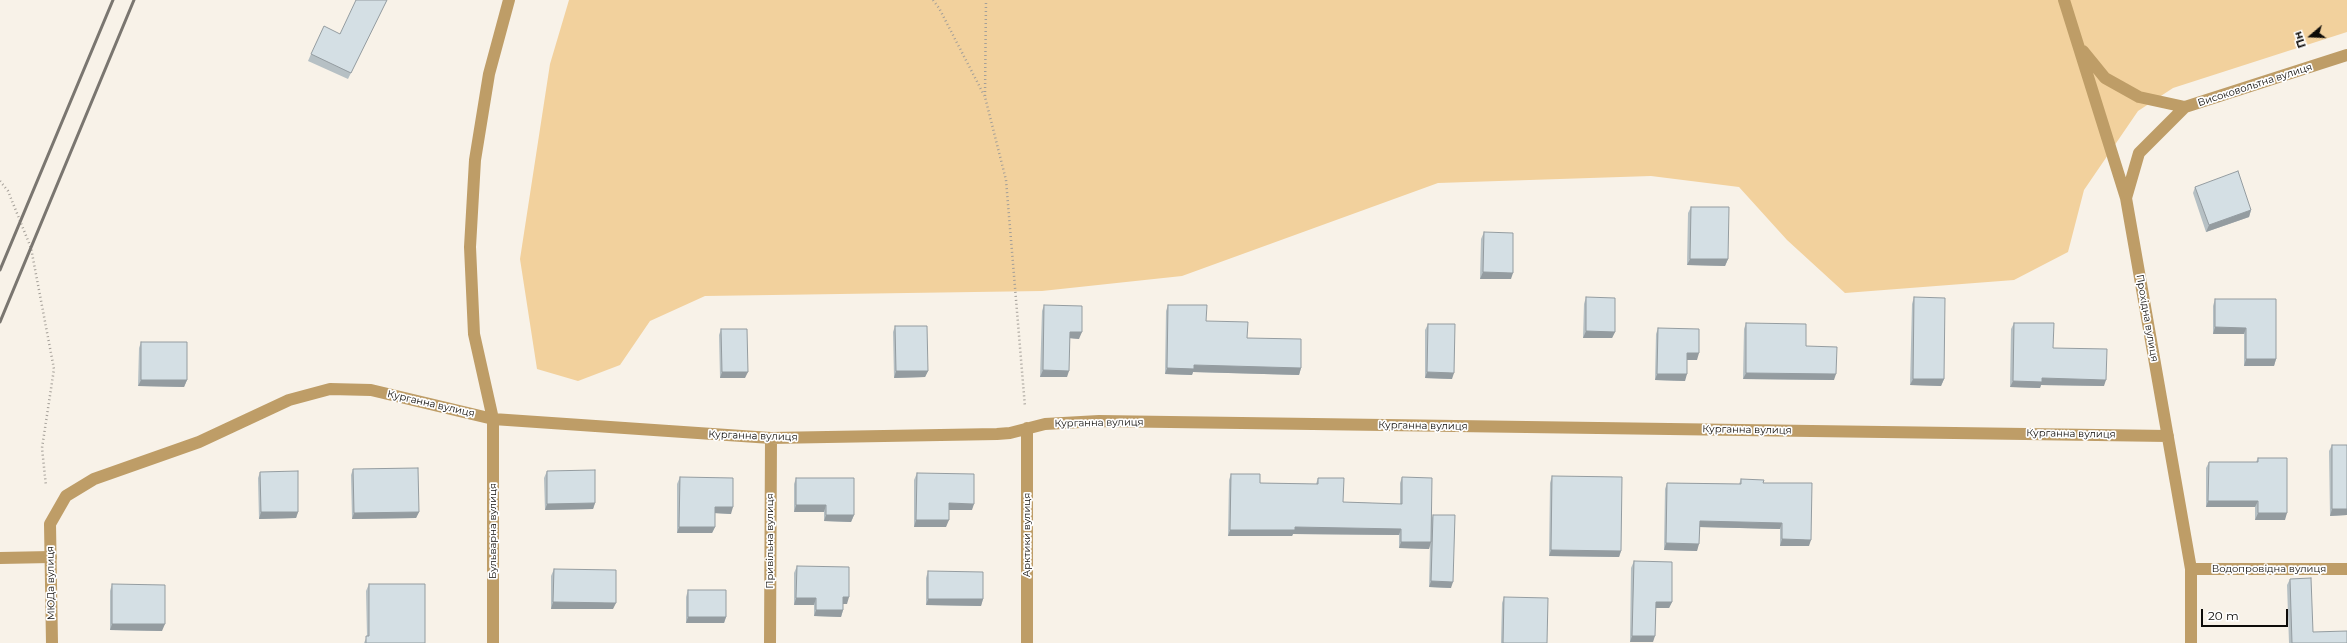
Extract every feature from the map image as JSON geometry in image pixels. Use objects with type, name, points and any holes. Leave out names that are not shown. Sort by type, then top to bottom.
[{"type":"street","name":"Бульварна вулиця","points":[[493,643],[493,419],[474,334],[470,247],[475,160],[489,74],[509,0]]},
{"type":"street","name":"Прохідна вулиця","points":[[2064,0],[2126,198],[2191,569],[2191,643]]},
{"type":"street","name":"Високовольтна вулиця","points":[[2079,46],[2105,78],[2139,97],[2185,107]]},
{"type":"street","name":"Високовольтна вулиця","points":[[2126,198],[2139,153],[2185,107],[2347,55]]},
{"type":"street","name":"Курганна вулиця","points":[[50,524],[66,496],[94,479],[199,442],[289,400],[330,389],[371,390],[493,419],[771,438],[997,434],[1010,433],[1027,428],[1062,422],[1099,421],[2168,436]]},
{"type":"street","name":"Арктики вулиця","points":[[1027,428],[1027,643]]},
{"type":"street","name":"Привільна вулиця","points":[[770,643],[771,438]]},
{"type":"street","name":"МЮДа вулиця","points":[[50,524],[52,643]]},
{"type":"street","points":[[0,558],[50,557]]},
{"type":"street","name":"Водопровідна вулиця","points":[[2191,569],[2347,569]]},
{"type":"path","points":[[933,0],[939,8],[985,97],[1006,180],[1027,428]]},
{"type":"path","points":[[985,97],[986,0]]},
{"type":"path","points":[[0,181],[8,191],[31,248],[54,369],[42,448],[50,524]]},
{"type":"shaded area","points":[[569,0],[2347,0],[2347,32],[2173,88],[2138,111],[2084,190],[2068,252],[2014,280],[1845,293],[1787,240],[1739,187],[1651,176],[1438,183],[1182,276],[1042,291],[705,296],[650,321],[620,365],[578,381],[537,369],[520,259],[550,64]]},
{"type":"building","points":[[356,0],[387,0],[351,73],[311,54],[324,26],[340,34]]},
{"type":"building","points":[[2238,171],[2251,210],[2209,225],[2195,187]]},
{"type":"building","points":[[1691,207],[1729,207],[1728,259],[1690,259]]},
{"type":"building","points":[[1484,232],[1513,233],[1513,273],[1483,272]]},
{"type":"building","points":[[1586,297],[1615,298],[1615,332],[1586,331]]},
{"type":"building","points":[[1914,297],[1945,298],[1944,379],[1913,379]]},
{"type":"building","points":[[2215,299],[2276,299],[2276,359],[2246,359],[2246,328],[2215,327]]},
{"type":"building","points":[[1044,305],[1082,306],[1082,332],[1070,332],[1069,371],[1043,370]]},
{"type":"building","points":[[1168,305],[1207,305],[1206,321],[1248,322],[1247,338],[1301,339],[1301,368],[1194,365],[1194,369],[1167,368]]},
{"type":"building","points":[[1746,323],[1806,324],[1806,346],[1837,347],[1836,374],[1746,373]]},
{"type":"building","points":[[2014,323],[2054,323],[2053,348],[2107,349],[2106,380],[2042,378],[2042,382],[2013,381]]},
{"type":"building","points":[[1428,324],[1455,324],[1454,373],[1427,372]]},
{"type":"building","points":[[895,326],[927,326],[928,371],[896,371]]},
{"type":"building","points":[[1658,328],[1699,329],[1699,353],[1687,353],[1687,374],[1657,374]]},
{"type":"building","points":[[721,329],[747,329],[748,372],[722,372]]},
{"type":"building","points":[[141,342],[187,342],[187,380],[141,380]]},
{"type":"building","points":[[2332,445],[2347,445],[2347,509],[2332,509]]},
{"type":"building","points":[[2258,458],[2287,458],[2287,513],[2258,513],[2258,501],[2208,501],[2209,462],[2258,462]]},
{"type":"building","points":[[418,468],[419,512],[354,513],[353,469]]},
{"type":"building","points":[[595,470],[595,503],[547,504],[547,471]]},
{"type":"building","points":[[298,471],[298,512],[261,512],[260,472]]},
{"type":"building","points":[[917,473],[974,474],[974,504],[949,503],[949,520],[916,520]]},
{"type":"building","points":[[1231,474],[1260,474],[1260,483],[1318,484],[1318,478],[1344,478],[1343,502],[1402,504],[1402,477],[1432,478],[1431,542],[1401,542],[1401,529],[1295,527],[1295,530],[1230,530]]},
{"type":"building","points":[[1552,476],[1622,477],[1621,551],[1551,550]]},
{"type":"building","points":[[680,477],[733,478],[733,507],[715,507],[715,527],[679,527]]},
{"type":"building","points":[[796,478],[854,478],[854,515],[826,515],[826,505],[796,505]]},
{"type":"building","points":[[1741,479],[1764,480],[1763,483],[1812,483],[1811,540],[1782,539],[1782,523],[1700,521],[1699,544],[1666,543],[1667,483],[1741,484]]},
{"type":"building","points":[[1433,515],[1455,515],[1453,582],[1431,581]]},
{"type":"building","points":[[1634,561],[1672,562],[1672,602],[1656,602],[1655,636],[1632,636]]},
{"type":"building","points":[[797,566],[849,567],[849,597],[843,597],[843,610],[816,610],[816,598],[796,598]]},
{"type":"building","points":[[554,569],[616,570],[616,603],[553,602]]},
{"type":"building","points":[[928,571],[983,572],[983,599],[928,599]]},
{"type":"building","points":[[2311,578],[2313,632],[2347,631],[2347,643],[2292,643],[2290,579]]},
{"type":"building","points":[[112,584],[165,585],[165,624],[112,624]]},
{"type":"building","points":[[369,584],[425,584],[425,643],[366,643],[366,636],[369,636]]},
{"type":"building","points":[[688,590],[726,590],[726,617],[688,617]]},
{"type":"building","points":[[1504,597],[1548,598],[1547,643],[1503,643]]},
{"type":"railway","points":[[0,270],[113,0]]},
{"type":"railway","points":[[0,322],[134,0]]}]
